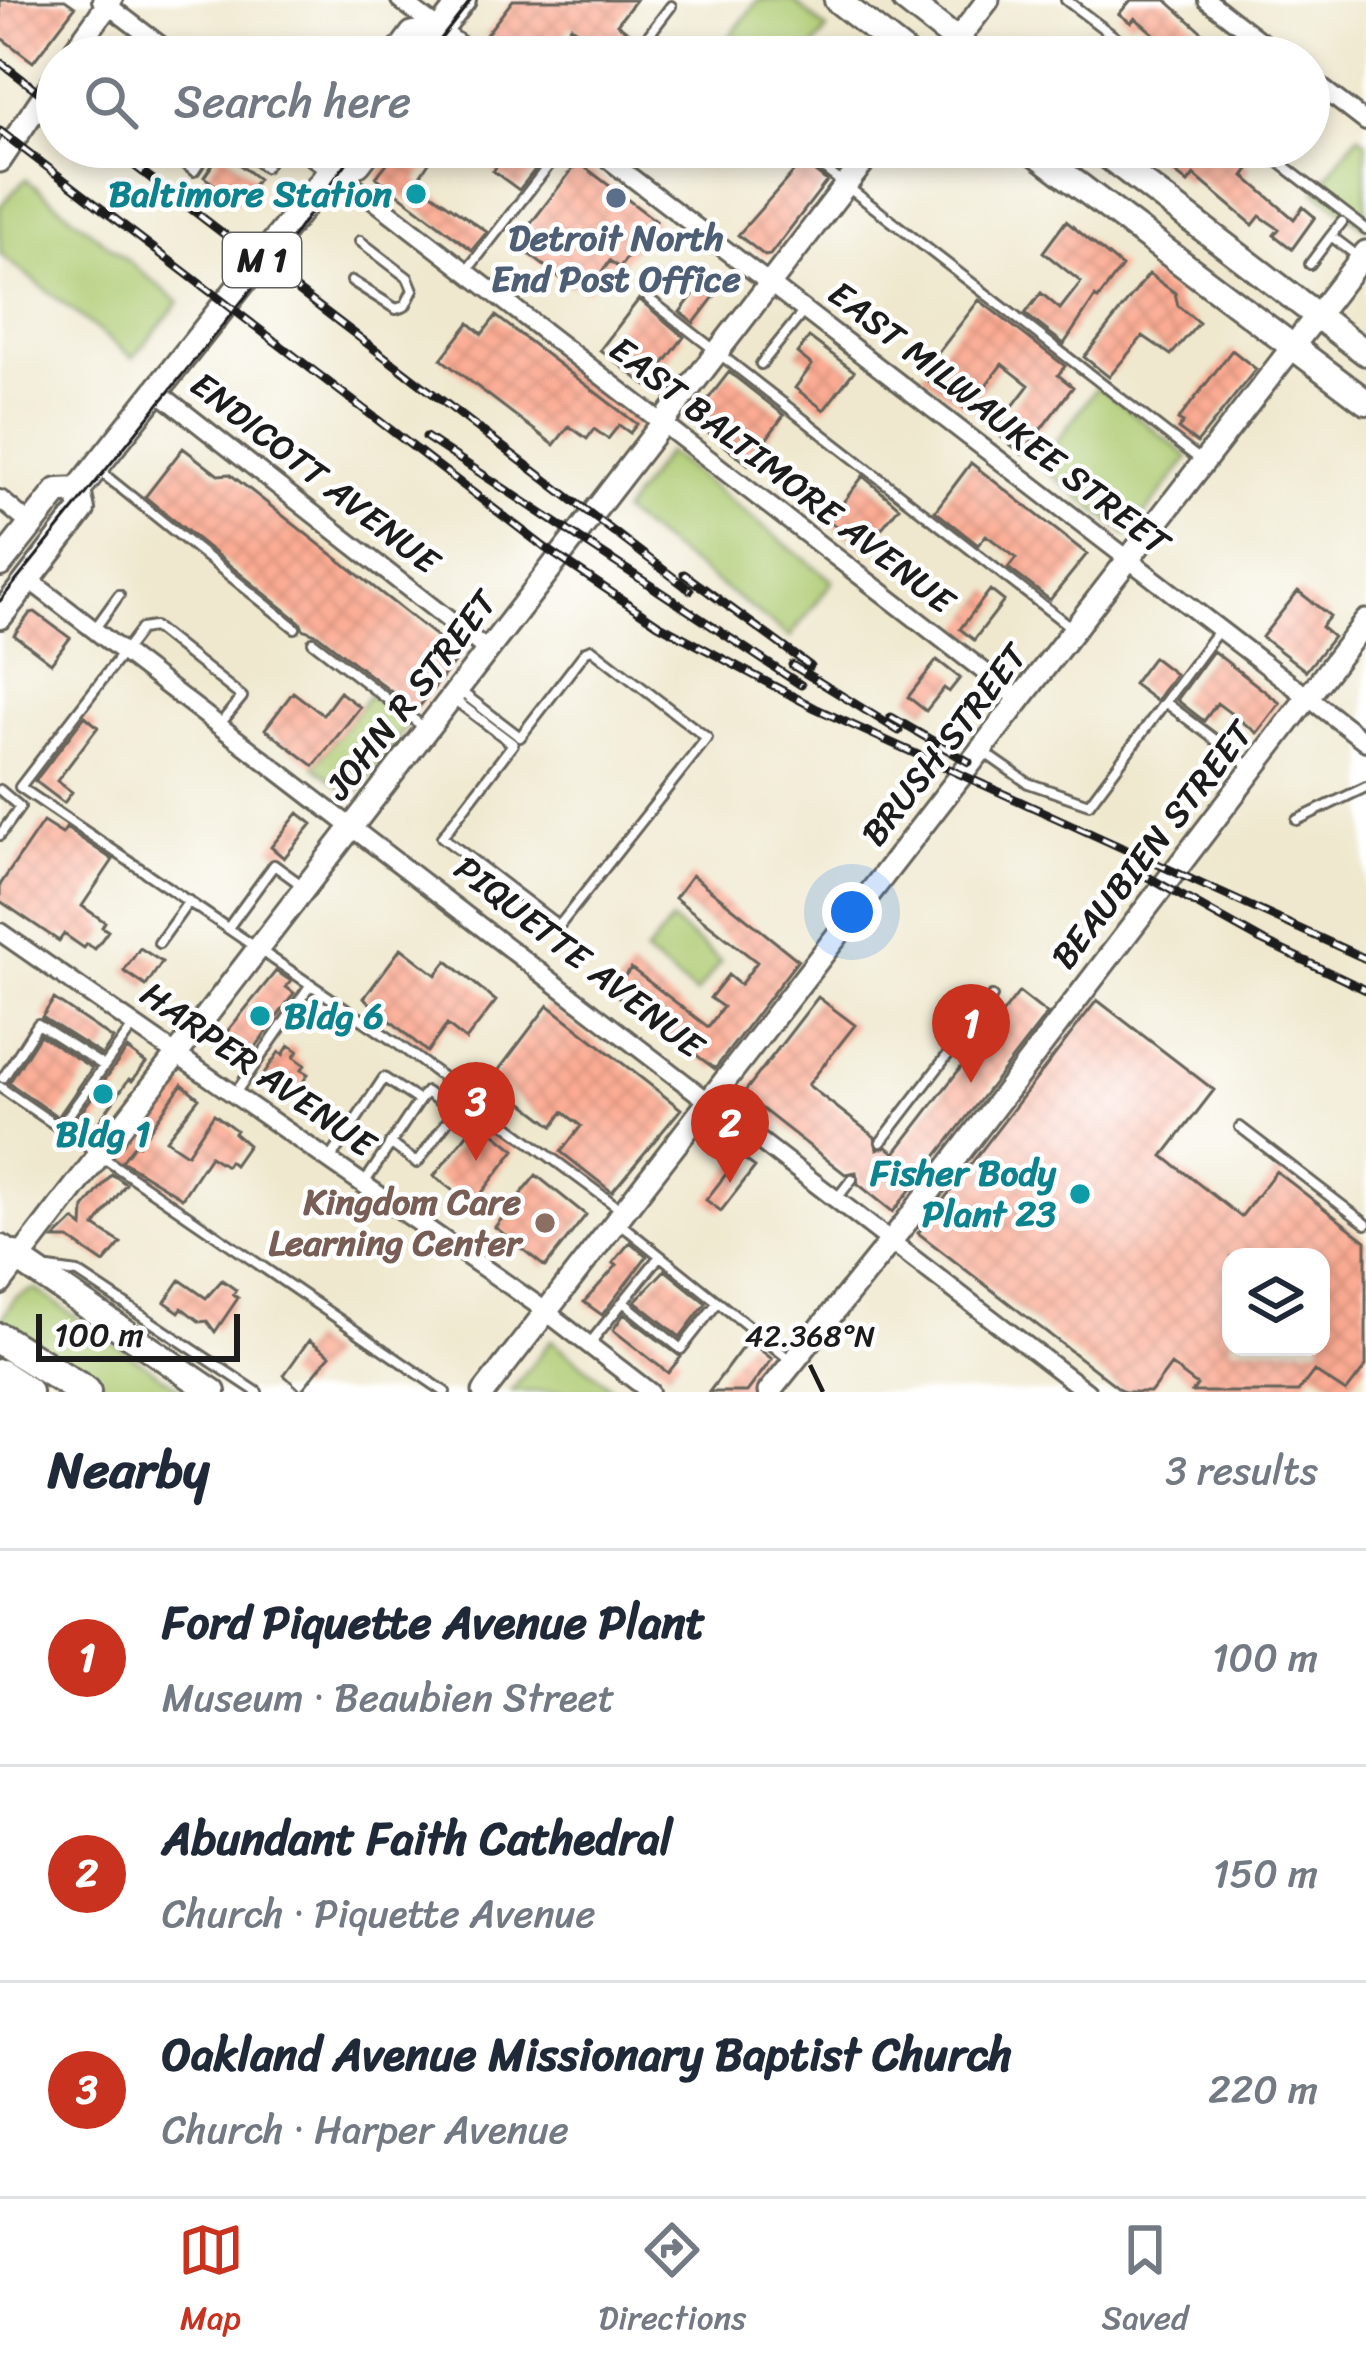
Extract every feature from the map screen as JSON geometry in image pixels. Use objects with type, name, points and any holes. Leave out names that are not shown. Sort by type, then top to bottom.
[{"type":"highway","points":[[0,1340],[86,1392]]},
{"type":"highway","points":[[0,1375],[26,1392]]},
{"type":"main road","points":[[440,36],[463,0]]},
{"type":"main road","points":[[836,0],[883,36]]},
{"type":"main road","points":[[904,0],[928,18],[941,36]]},
{"type":"main road","points":[[923,36],[928,18]]},
{"type":"main road","points":[[412,36],[440,30]]},
{"type":"main road","name":"M 1","points":[[0,564],[58,491],[78,490],[96,468],[323,168]]},
{"type":"main road","points":[[1071,168],[1172,255],[1366,402]]},
{"type":"main road","points":[[1124,168],[1366,353]]},
{"type":"main road","points":[[1172,255],[1191,245],[1197,224]]},
{"type":"main road","name":"M 1","points":[[0,616],[82,510],[78,490]]},
{"type":"main road","points":[[10,1262],[213,1392]]},
{"type":"street","points":[[400,0],[448,36]]},
{"type":"street","points":[[961,36],[988,0]]},
{"type":"street","points":[[1207,0],[1254,36]]},
{"type":"street","points":[[84,36],[106,2],[149,36]]},
{"type":"street","points":[[1330,94],[1366,122]]},
{"type":"street","points":[[0,161],[36,107]]},
{"type":"street","name":"EAST BALTIMORE AVENUE","points":[[341,168],[465,273],[1021,700]]},
{"type":"street","name":"EAST MILWAUKEE STREET","points":[[619,168],[1366,742]]},
{"type":"street","name":"JOHN R STREET","points":[[10,1262],[98,1156],[859,168]]},
{"type":"street","name":"BRUSH STREET","points":[[484,1392],[1364,256]]},
{"type":"street","name":"ENDICOTT AVENUE","points":[[158,392],[487,650]]},
{"type":"street","points":[[0,499],[31,525]]},
{"type":"street","name":"PIQUETTE AVENUE","points":[[28,578],[1087,1392]]},
{"type":"street","name":"BEAUBIEN STREET","points":[[769,1392],[891,1241],[1366,622]]},
{"type":"street","name":"HARPER AVENUE","points":[[0,932],[547,1312],[650,1392]]},
{"type":"lane","points":[[1066,0],[1113,36]]},
{"type":"lane","points":[[653,36],[671,6]]},
{"type":"lane","points":[[465,273],[547,168]]},
{"type":"lane","points":[[824,168],[1204,463]]},
{"type":"lane","points":[[1286,168],[1366,229]]},
{"type":"lane","points":[[1310,264],[1342,222]]},
{"type":"lane","points":[[1331,236],[1364,256]]},
{"type":"lane","points":[[352,281],[396,309],[405,306],[413,290],[408,278],[360,241]]},
{"type":"lane","points":[[649,299],[1075,630]]},
{"type":"lane","points":[[761,364],[805,310]]},
{"type":"lane","points":[[96,468],[295,628]]},
{"type":"lane","points":[[95,629],[119,595]]},
{"type":"lane","points":[[220,724],[242,697],[154,627],[141,629],[20,787],[311,984],[621,1216],[661,1256],[793,1362]]},
{"type":"lane","points":[[981,751],[1028,783],[1089,804],[1219,629]]},
{"type":"lane","points":[[314,642],[426,729]]},
{"type":"lane","points":[[592,649],[707,738],[559,926],[442,837],[513,744],[454,693],[520,737],[592,649]]},
{"type":"lane","points":[[1165,702],[1253,768]]},
{"type":"lane","points":[[1298,820],[1366,787]]},
{"type":"lane","points":[[0,790],[20,807],[0,835]]},
{"type":"lane","points":[[228,928],[274,865],[304,887]]},
{"type":"lane","points":[[160,944],[189,901]]},
{"type":"lane","points":[[235,1093],[311,984]]},
{"type":"lane","points":[[881,1142],[992,997]]},
{"type":"lane","points":[[104,1066],[38,1024],[2,1083],[98,1156],[445,1392]]},
{"type":"lane","points":[[64,1120],[135,1024]]},
{"type":"lane","points":[[330,1159],[384,1078],[419,1101]]},
{"type":"lane","points":[[364,1183],[390,1143],[426,1092],[454,1112],[417,1163],[390,1143]]},
{"type":"lane","points":[[1240,1127],[1366,1224]]},
{"type":"lane","points":[[838,1198],[852,1179]]},
{"type":"lane","points":[[589,1345],[661,1256]]},
{"type":"lane","points":[[10,1262],[78,1273],[256,1392]]},
{"type":"lane","points":[[623,1302],[681,1348],[718,1302]]},
{"type":"green space","points":[[758,0],[793,0],[827,30],[822,36],[730,36]]},
{"type":"green space","points":[[1358,135],[1366,142],[1366,229],[1316,191]]},
{"type":"green space","points":[[26,179],[179,302],[133,358],[0,254],[0,206]]},
{"type":"green space","points":[[1098,386],[1189,457],[1128,536],[1039,465]]},
{"type":"green space","points":[[667,452],[833,581],[790,637],[622,513]]},
{"type":"green space","points":[[369,695],[408,725],[353,797],[314,766]]},
{"type":"green space","points":[[671,921],[721,961],[696,994],[645,954]]},
{"type":"green space","points":[[35,1289],[185,1392],[117,1392],[0,1321],[15,1298]]},
{"type":"green space","points":[[551,1340],[617,1392],[511,1392]]},
{"type":"building","points":[[0,0],[65,0],[75,7],[53,36],[36,36],[33,62],[0,37]]},
{"type":"building","points":[[513,0],[636,0],[617,24],[633,36],[584,36],[571,26],[563,36],[485,36]]},
{"type":"building","points":[[1131,0],[1166,0],[1206,36],[1151,36],[1153,33],[1135,18],[1131,23],[1119,14]]},
{"type":"building","points":[[210,168],[244,168],[258,179],[240,203],[204,177]]},
{"type":"building","points":[[383,168],[425,168],[416,182],[487,232],[472,250],[376,177]]},
{"type":"building","points":[[495,168],[536,168],[519,190],[493,171]]},
{"type":"building","points":[[573,168],[586,168],[656,221],[619,268],[610,261],[587,292],[575,283],[572,287],[522,249],[532,236],[525,231]]},
{"type":"building","points":[[797,168],[810,168],[827,181],[770,255],[738,235]]},
{"type":"building","points":[[1169,168],[1250,168],[1244,176],[1294,219],[1303,207],[1315,217],[1292,249],[1274,235],[1279,229],[1260,216],[1253,225],[1194,175],[1188,183]]},
{"type":"building","points":[[1066,221],[1122,267],[1064,344],[1025,314],[1041,293],[1060,309],[1081,282],[1043,252]]},
{"type":"building","points":[[1149,274],[1175,293],[1178,306],[1199,323],[1171,355],[1143,336],[1109,377],[1084,357]]},
{"type":"building","points":[[706,278],[720,289],[694,323],[680,312]]},
{"type":"building","points":[[639,299],[684,337],[647,386],[600,350]]},
{"type":"building","points":[[979,300],[1065,366],[1058,375],[1073,387],[1022,454],[994,431],[1029,385],[1002,364],[967,410],[921,375]]},
{"type":"building","points":[[496,316],[637,424],[630,433],[619,425],[608,439],[594,429],[587,439],[569,426],[554,445],[441,359],[469,323],[482,334]]},
{"type":"building","points":[[809,337],[854,371],[824,410],[795,388],[812,365],[797,353]]},
{"type":"building","points":[[1232,350],[1256,369],[1197,443],[1178,429],[1183,423],[1178,420]]},
{"type":"building","points":[[729,372],[784,415],[748,464],[692,420]]},
{"type":"building","points":[[183,448],[218,475],[230,474],[460,655],[416,711],[318,635],[303,629],[145,497]]},
{"type":"building","points":[[971,463],[1087,554],[1050,600],[1008,568],[1016,558],[986,535],[978,545],[935,511]]},
{"type":"building","points":[[863,476],[899,507],[865,549],[829,521]]},
{"type":"building","points":[[990,590],[1004,601],[974,640],[960,629]]},
{"type":"building","points":[[1298,591],[1330,616],[1321,627],[1333,637],[1306,671],[1262,637]]},
{"type":"building","points":[[35,612],[70,638],[51,663],[14,635]]},
{"type":"building","points":[[1213,651],[1280,703],[1257,733],[1217,703],[1204,721],[1177,700]]},
{"type":"building","points":[[1153,657],[1175,674],[1156,701],[1133,684]]},
{"type":"building","points":[[937,660],[960,678],[949,692],[944,688],[926,711],[908,697]]},
{"type":"building","points":[[293,692],[323,715],[340,692],[360,707],[314,766],[265,729]]},
{"type":"building","points":[[85,716],[98,727],[57,781],[72,792],[64,803],[35,781]]},
{"type":"building","points":[[298,813],[312,824],[284,858],[271,847]]},
{"type":"building","points":[[43,822],[62,834],[66,828],[113,860],[82,906],[105,922],[102,927],[108,931],[95,949],[87,944],[84,948],[64,934],[59,941],[0,901],[0,885]]},
{"type":"building","points":[[692,875],[798,960],[715,1069],[612,992],[631,968],[708,1027],[723,1007],[710,998],[728,975],[740,985],[757,962],[675,898]]},
{"type":"building","points":[[140,948],[162,962],[146,986],[124,971]]},
{"type":"building","points":[[401,948],[436,975],[447,961],[496,1001],[466,1040],[447,1025],[427,1052],[364,998]]},
{"type":"building","name":"Bldg 6","points":[[276,971],[291,981],[286,987],[294,993],[246,1061],[235,1052],[230,1059],[207,1040],[213,1032],[221,1039]]},
{"type":"building","points":[[1019,992],[1047,1014],[893,1212],[858,1184],[856,1172],[845,1174],[743,1094],[818,997],[855,1025],[808,1085],[875,1137],[877,1149],[887,1147],[895,1153]]},
{"type":"building","points":[[54,999],[113,1039],[102,1055],[42,1017]]},
{"type":"building","name":"Fisher Body Plant 23","points":[[1097,1000],[1214,1090],[1163,1156],[1241,1217],[1276,1171],[1366,1241],[1366,1366],[1346,1392],[1314,1371],[1298,1392],[1192,1392],[1197,1385],[1171,1365],[1151,1392],[1124,1392],[918,1233]]},
{"type":"building","points":[[548,1005],[681,1109],[612,1192],[561,1152],[581,1126],[563,1112],[553,1126],[492,1079]]},
{"type":"building","points":[[40,1035],[92,1068],[58,1117],[9,1083]]},
{"type":"building","points":[[289,1045],[298,1051],[294,1057],[308,1074],[295,1094],[263,1075]]},
{"type":"building","name":"Bldg 1","points":[[127,1049],[146,1063],[88,1137],[71,1126]]},
{"type":"building","points":[[182,1084],[199,1098],[166,1140],[187,1154],[214,1114],[248,1145],[234,1165],[229,1161],[226,1166],[210,1156],[182,1198],[122,1161]]},
{"type":"building","points":[[478,1120],[515,1150],[481,1194],[487,1202],[479,1211],[434,1176]]},
{"type":"building","points":[[740,1156],[755,1167],[721,1211],[706,1200]]},
{"type":"building","points":[[112,1174],[126,1184],[95,1226],[121,1243],[104,1263],[69,1239],[54,1239],[74,1220],[83,1227],[84,1208]]},
{"type":"building","points":[[536,1175],[586,1215],[545,1267],[495,1227]]},
{"type":"building","points":[[630,1242],[647,1256],[602,1315],[584,1302],[617,1265],[613,1263]]},
{"type":"building","points":[[665,1270],[706,1303],[680,1337],[635,1301]]},
{"type":"building","points":[[180,1280],[206,1298],[222,1280],[236,1290],[233,1295],[238,1298],[215,1332],[207,1321],[200,1322],[165,1302]]},
{"type":"building","points":[[624,1314],[681,1357],[668,1373],[613,1330]]},
{"type":"building","points":[[309,1340],[330,1355],[301,1391],[284,1375]]},
{"type":"building","points":[[748,1340],[772,1359],[747,1392],[709,1392]]},
{"type":"tram line","points":[[443,36],[471,0]]},
{"type":"tram line","points":[[0,601],[283,250],[343,168]]},
{"type":"railway","points":[[0,62],[36,90]]},
{"type":"railway","points":[[0,131],[36,159]]},
{"type":"railway","points":[[48,168],[544,547],[658,624],[815,708],[1366,959]]},
{"type":"railway","points":[[137,168],[690,590]]},
{"type":"railway","points":[[426,437],[801,685]]},
{"type":"railway","points":[[684,574],[810,666]]},
{"type":"railway","points":[[792,665],[899,731]]},
{"type":"railway","points":[[891,717],[969,762]]},
{"type":"railway","points":[[1137,871],[1261,940],[1366,990]]},
{"type":"place","name":"Baltimore Station","points":[[416,194]]},
{"type":"place","name":"Detroit North End Post Office","points":[[616,198]]},
{"type":"place","name":"Bldg 6","points":[[260,1016]]},
{"type":"place","name":"Ford Piquette Avenue Plant","points":[[971,1083]]},
{"type":"place","name":"Bldg 1","points":[[103,1094]]},
{"type":"place","name":"Oakland Avenue Missionary Baptist Church","points":[[476,1161]]},
{"type":"place","name":"Abundant Faith Cathedral","points":[[730,1183]]},
{"type":"place","name":"Fisher Body Plant 23","points":[[1080,1194]]},
{"type":"place","name":"Kingdom Care Learning Center","points":[[545,1223]]}]
